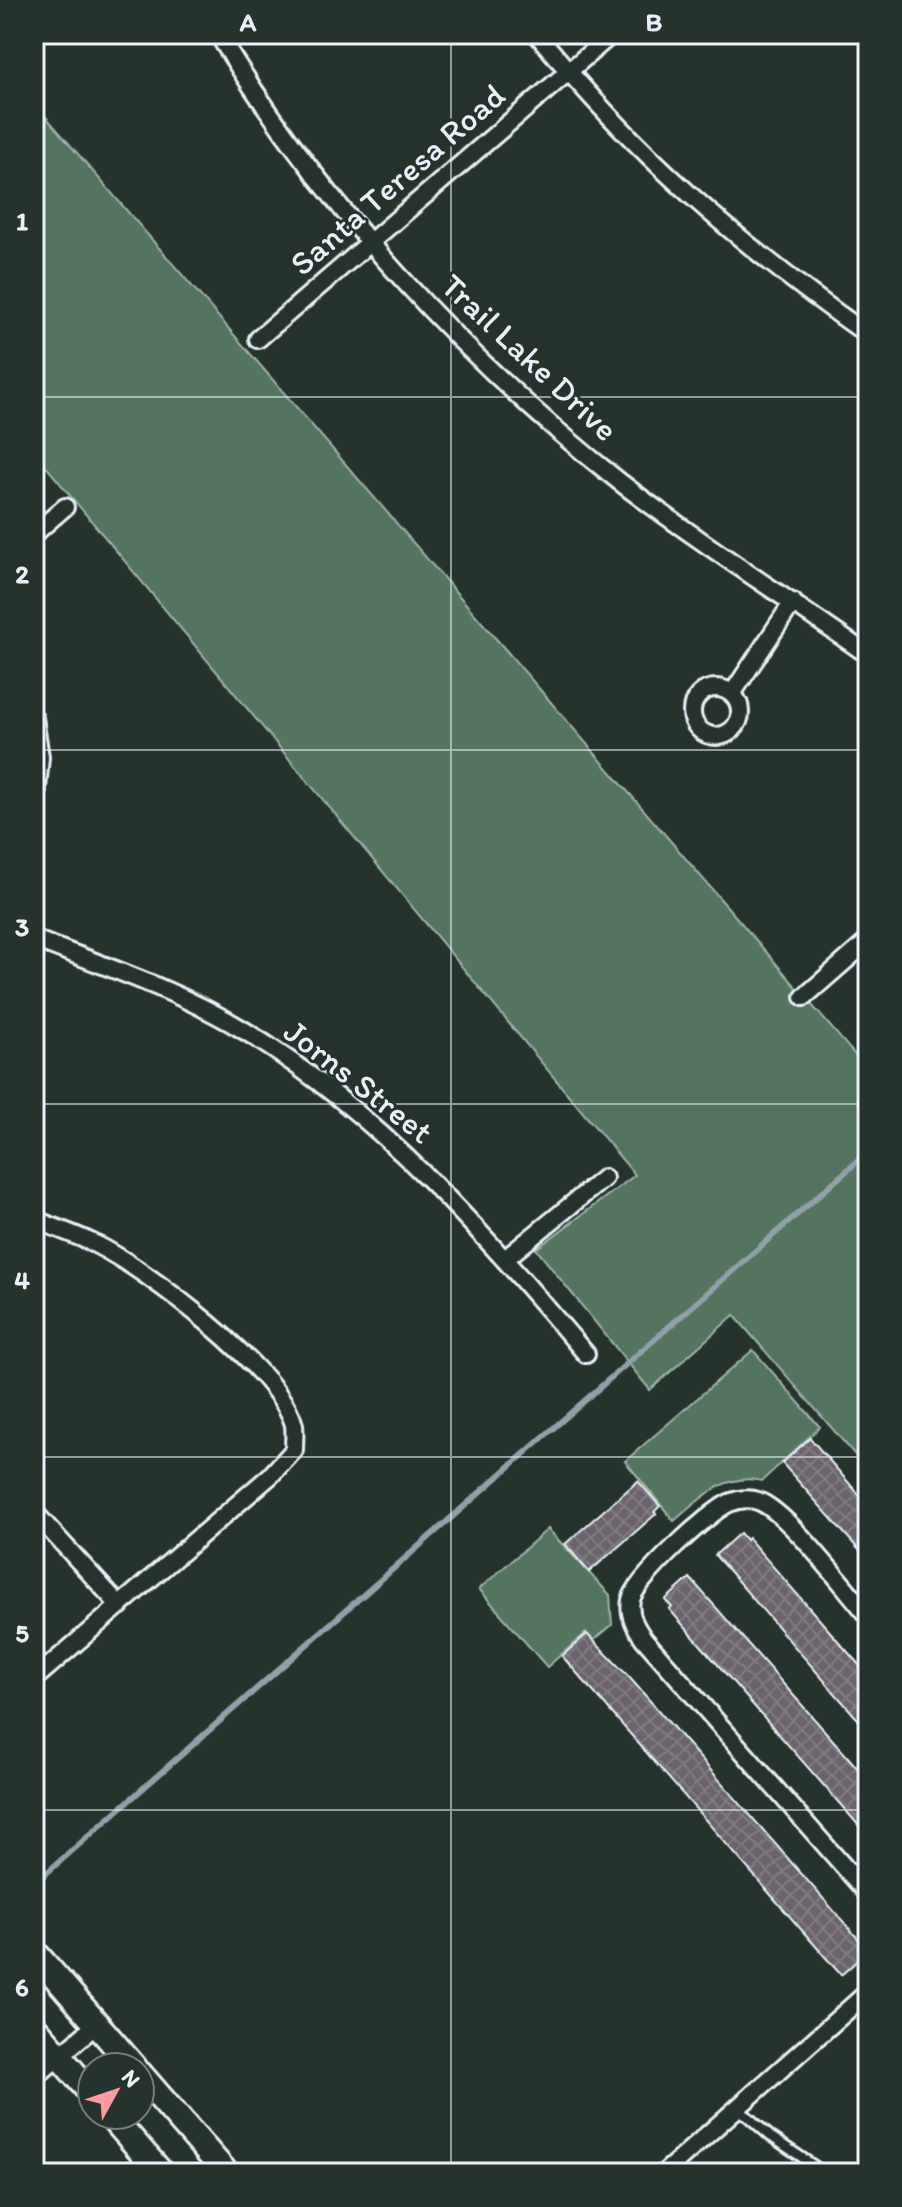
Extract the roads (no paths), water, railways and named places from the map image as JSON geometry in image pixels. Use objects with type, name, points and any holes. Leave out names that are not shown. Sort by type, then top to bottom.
[{"type":"main road","points":[[34,1952],[120,2051]]},
{"type":"main road","points":[[34,2027],[76,2076]]},
{"type":"main road","points":[[156,2092],[226,2173]]},
{"type":"main road","points":[[124,2131],[161,2173]]},
{"type":"street","name":"Trail Lake Drive","points":[[218,34],[282,131],[371,241],[508,387],[621,483],[868,655]]},
{"type":"street","points":[[537,34],[649,159],[741,242],[868,335]]},
{"type":"street","name":"Santa Teresa Road","points":[[258,339],[612,34]]},
{"type":"street","points":[[34,534],[65,507]]},
{"type":"street","points":[[732,694],[793,602]]},
{"type":"street","points":[[34,718],[40,757],[34,820]]},
{"type":"street","name":"Jorns Street","points":[[34,939],[157,987],[244,1030],[348,1101],[423,1170],[586,1354]]},
{"type":"street","points":[[804,997],[868,941]]},
{"type":"street","points":[[505,1259],[604,1178]]},
{"type":"street","points":[[34,1219],[97,1245],[189,1304],[239,1351],[279,1396],[294,1425],[294,1450],[270,1476],[34,1679]]},
{"type":"street","points":[[868,1615],[784,1519],[764,1504],[739,1499],[721,1507],[645,1575],[634,1591],[630,1611],[644,1639],[868,1894]]},
{"type":"street","points":[[34,1512],[120,1606]]},
{"type":"street","points":[[664,2173],[868,1992]]},
{"type":"street","points":[[34,2078],[97,2024]]},
{"type":"lane","points":[[737,2108],[770,2136],[825,2173]]},
{"type":"waterway","points":[[34,1884],[868,1152]]}]
